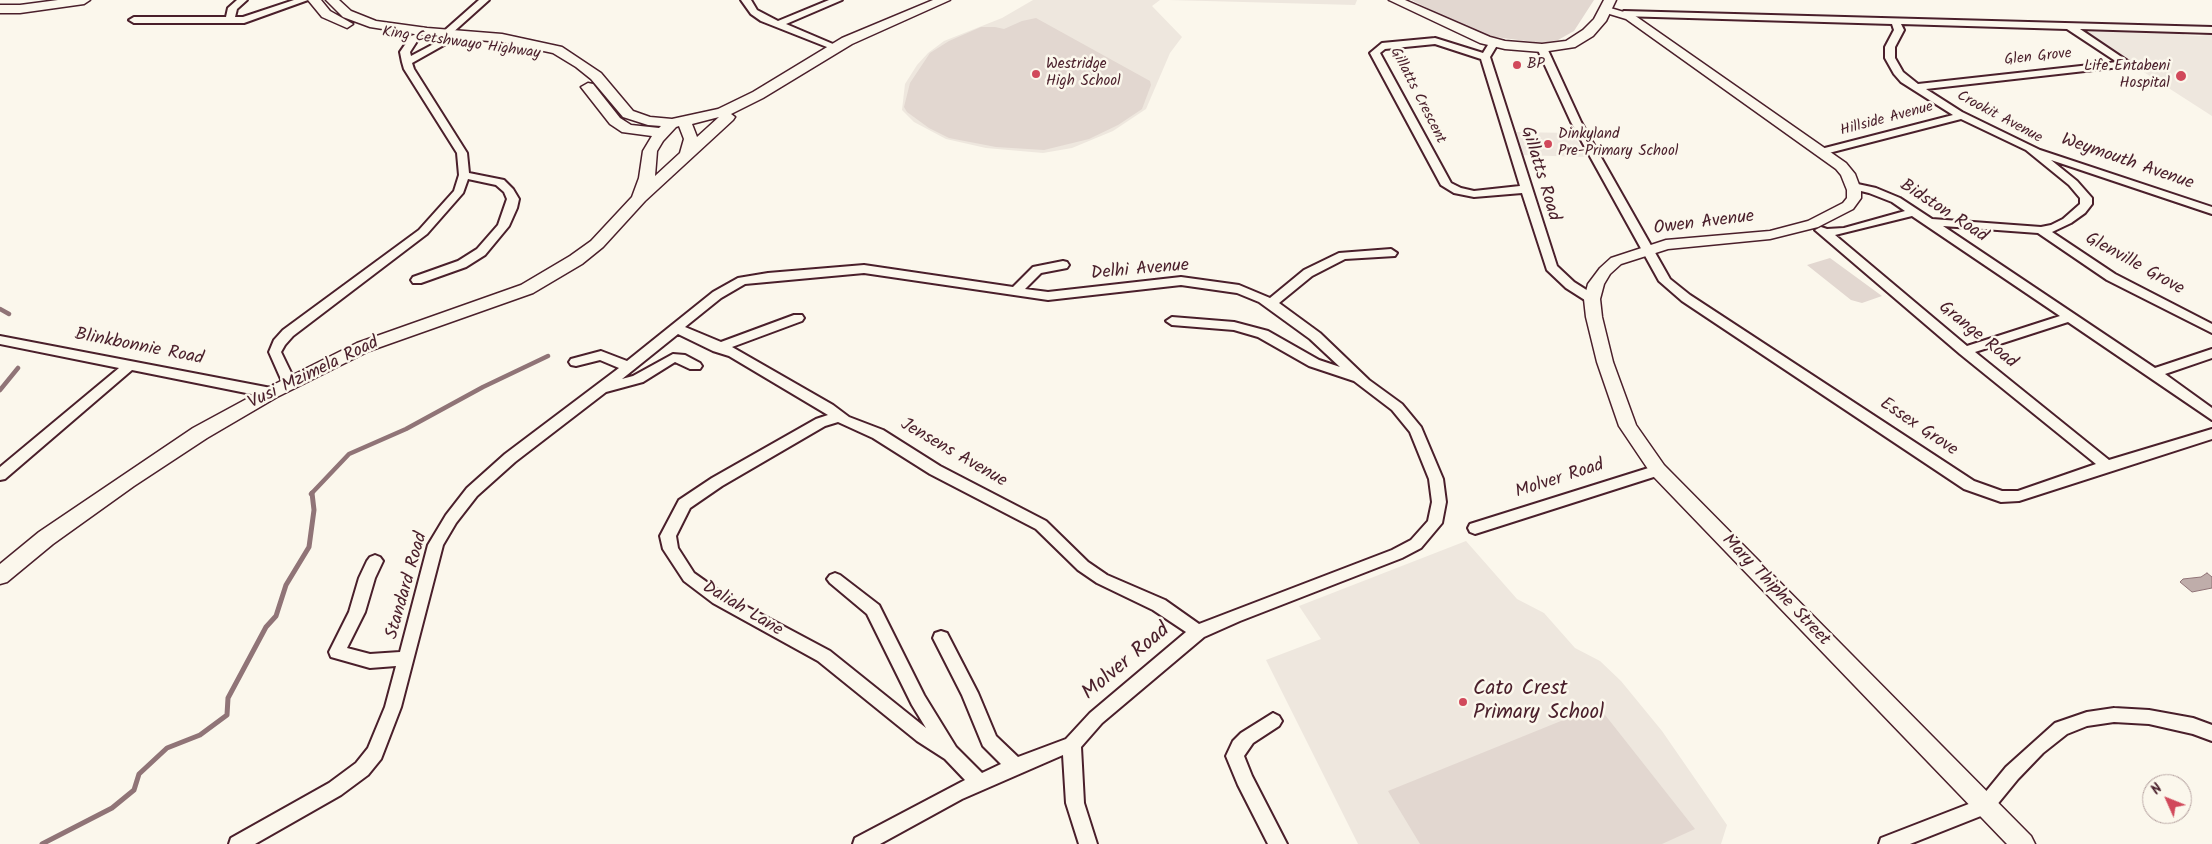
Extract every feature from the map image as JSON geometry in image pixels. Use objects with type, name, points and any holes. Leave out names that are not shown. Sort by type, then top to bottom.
[{"type":"main road","points":[[0,2],[47,0]]},
{"type":"main road","points":[[0,9],[28,8],[84,0]]},
{"type":"main road","name":"King Cetshwayo Highway","points":[[314,0],[326,14],[340,22],[363,29],[414,38],[502,38],[556,50],[581,64],[596,76],[628,114],[648,121],[677,126],[723,112],[758,95]]},
{"type":"main road","name":"King Cetshwayo Highway","points":[[332,0],[352,16],[374,24],[517,49],[557,61],[581,78],[610,117],[628,129],[677,126],[728,117],[758,95],[835,47],[944,0]]},
{"type":"main road","points":[[1395,0],[1472,35],[1494,42],[1542,48],[1564,46],[1581,38],[1600,21],[1609,5]]},
{"type":"main road","name":"Vusi Mzimela Road","points":[[0,576],[46,538],[127,481],[200,433],[289,383],[363,347],[527,289],[588,251],[640,198],[728,117]]},
{"type":"main road","points":[[677,126],[691,139],[687,154]]},
{"type":"main road","name":"Vusi Mzimela Road","points":[[640,198],[647,178],[647,165],[652,145],[677,126]]},
{"type":"main road","points":[[628,129],[635,139],[647,165]]},
{"type":"street","points":[[230,21],[233,8],[242,0]]},
{"type":"street","points":[[134,20],[230,21],[251,18],[303,0]]},
{"type":"street","points":[[407,62],[447,37],[484,0]]},
{"type":"street","points":[[746,0],[754,12],[776,25],[835,47]]},
{"type":"street","points":[[776,25],[837,0]]},
{"type":"street","points":[[1609,5],[1841,166],[1848,174],[1853,186]]},
{"type":"street","points":[[1624,14],[2212,30]]},
{"type":"street","name":"Crookit Avenue","points":[[1895,21],[1899,30],[1890,47],[1890,58],[1899,74],[1961,116],[2030,148],[2073,183],[2086,198],[2086,204],[2081,211],[2054,228],[2040,230],[1929,222]]},
{"type":"street","name":"Glen Grove","points":[[1916,87],[2126,64],[2069,26]]},
{"type":"street","points":[[289,383],[276,352],[279,343],[288,333],[423,232],[450,203],[458,191],[464,175],[462,153],[411,74],[406,52],[414,38]]},
{"type":"street","name":"Gillatts Crescent","points":[[1485,57],[1448,44],[1435,42],[1382,46],[1375,53],[1448,185],[1458,191],[1474,194],[1525,189]]},
{"type":"street","points":[[1485,57],[1494,42]]},
{"type":"street","name":"Essex Grove","points":[[1542,48],[1576,122],[1665,281],[1686,298],[1969,485],[1987,493],[2012,498],[2107,466],[2212,434]]},
{"type":"street","name":"Gillatts Road","points":[[1485,57],[1551,267],[1570,285],[1592,299]]},
{"type":"street","name":"Hillside Avenue","points":[[1822,152],[1961,116]]},
{"type":"street","name":"Weymouth Avenue","points":[[2030,148],[2212,211]]},
{"type":"street","points":[[417,280],[462,264],[481,252],[503,226],[511,208],[512,199],[509,191],[500,182],[464,175]]},
{"type":"street","name":"Owen Avenue","points":[[1819,229],[1848,206],[1854,198],[1853,186]]},
{"type":"street","name":"Bidston Road","points":[[1853,186],[1886,195],[1914,212],[2154,372],[2212,415]]},
{"type":"street","name":"Owen Avenue","points":[[1592,299],[1596,284],[1605,271],[1616,261],[1647,250],[1666,245],[1819,229],[1845,231],[1914,212]]},
{"type":"street","name":"Grange Road","points":[[1819,229],[1965,352],[2107,466]]},
{"type":"street","name":"Glenville Grove","points":[[2040,230],[2111,276],[2212,330]]},
{"type":"street","points":[[1270,304],[1308,273],[1343,256],[1391,253]]},
{"type":"street","points":[[1016,292],[1029,276],[1037,270],[1063,265]]},
{"type":"street","name":"Delhi Avenue","points":[[742,281],[768,277],[874,269],[1048,296],[1072,295],[1181,281],[1239,289],[1287,314],[1315,336],[1360,380],[1398,407],[1416,430],[1428,455],[1436,479],[1439,502],[1435,522],[1430,530]]},
{"type":"street","name":"Standard Road","points":[[238,844],[323,796],[362,769],[375,753],[383,736],[407,658],[436,545],[451,520],[489,474],[601,390],[717,295],[742,281]]},
{"type":"street","name":"Mary Thiphe Street","points":[[1592,299],[1598,337],[1620,408],[1638,444],[1658,470],[2023,844]]},
{"type":"street","points":[[1965,352],[2069,317]]},
{"type":"street","points":[[718,348],[748,335],[798,318]]},
{"type":"street","points":[[1172,321],[1234,326],[1262,334],[1314,363],[1360,380]]},
{"type":"street","name":"Jensens Avenue","points":[[676,328],[718,348],[734,353],[840,417],[878,434],[935,470],[1041,525],[1083,566],[1102,579],[1159,605],[1198,632]]},
{"type":"street","name":"Blinkbonnie Road","points":[[0,340],[271,393]]},
{"type":"street","points":[[2154,372],[2212,353]]},
{"type":"street","points":[[576,362],[601,355],[628,368]]},
{"type":"street","points":[[601,390],[638,379],[674,358],[680,358],[695,366]]},
{"type":"street","points":[[0,475],[130,365]]},
{"type":"street","name":"Daliah Lane","points":[[840,417],[821,422],[717,482],[684,504],[668,536],[671,549],[689,577],[719,599],[824,656],[923,736],[951,753],[979,782]]},
{"type":"street","name":"Molver Road","points":[[1475,528],[1658,470]]},
{"type":"street","name":"Molver Road","points":[[867,843],[911,816],[979,782],[1072,744],[1102,713],[1198,632],[1294,592],[1397,554],[1416,544],[1430,530]]},
{"type":"street","points":[[375,561],[366,578],[357,612],[337,652],[370,661],[407,658]]},
{"type":"street","points":[[835,579],[868,603],[873,610],[918,700],[951,753]]},
{"type":"street","points":[[941,638],[970,693],[989,741],[1015,766]]},
{"type":"street","points":[[1888,844],[1985,806],[2012,773],[2037,748],[2061,728],[2087,719],[2114,715],[2149,717],[2193,726],[2212,733]]},
{"type":"street","points":[[1273,721],[1247,738],[1239,746],[1235,756],[1244,779],[1278,844]]},
{"type":"street","points":[[1072,744],[1072,777],[1075,803],[1088,844]]},
{"type":"shaded area","name":"Westridge High School","points":[[1033,0],[1160,0],[1152,6],[1182,37],[1170,53],[1146,109],[1113,131],[1072,148],[1043,153],[986,148],[946,139],[914,122],[902,110],[905,84],[917,65],[928,53],[944,41],[1002,18]]},
{"type":"shaded area","points":[[1169,0],[1357,0],[1355,5]]},
{"type":"shaded area","points":[[1411,0],[1594,0],[1574,31],[1558,40],[1542,43],[1495,37],[1470,29]]},
{"type":"shaded area","name":"Westridge High School","points":[[1036,18],[1150,81],[1151,85],[1142,109],[1118,125],[1089,139],[1044,150],[996,147],[949,138],[929,128],[907,112],[904,107],[910,83],[930,53],[949,41],[981,27],[1004,29],[1022,21]]},
{"type":"shaded area","name":"Life Entabeni Hospital","points":[[2082,28],[2179,31],[2185,35],[2199,36],[2212,34],[2212,116],[2080,31]]},
{"type":"shaded area","name":"Dinkyland Pre-Primary School","points":[[1513,132],[1573,133],[1586,157],[1520,155]]},
{"type":"shaded area","points":[[1830,258],[1882,296],[1862,303],[1851,300],[1807,265]]},
{"type":"shaded area","name":"Cato Crest Primary School","points":[[1466,541],[1517,599],[1544,613],[1575,648],[1600,661],[1621,681],[1662,731],[1727,825],[1721,844],[1358,844],[1266,660],[1321,639],[1299,606]]},
{"type":"shaded area","points":[[2207,573],[2212,577],[2212,588],[2192,592],[2180,582],[2183,579],[2201,577]]},
{"type":"shaded area","points":[[1598,706],[1695,829],[1662,844],[1420,844],[1388,791]]},
{"type":"waterway","points":[[0,309],[9,314]]},
{"type":"waterway","points":[[311,494],[349,454],[406,429],[483,387],[548,356]]},
{"type":"waterway","points":[[0,390],[18,368]]},
{"type":"waterway","points":[[42,844],[112,808],[134,790],[139,774],[167,748],[200,735],[227,715],[228,698],[266,627],[276,616],[286,585],[309,547],[314,510],[312,493]]},
{"type":"place","name":"BP","points":[[1517,65]]},
{"type":"place","name":"Westridge High School","points":[[1036,74]]},
{"type":"place","name":"Life Entabeni Hospital","points":[[2181,76]]},
{"type":"place","name":"Dinkyland Pre-Primary School","points":[[1548,144]]},
{"type":"place","name":"Cato Crest Primary School","points":[[1463,702]]}]
